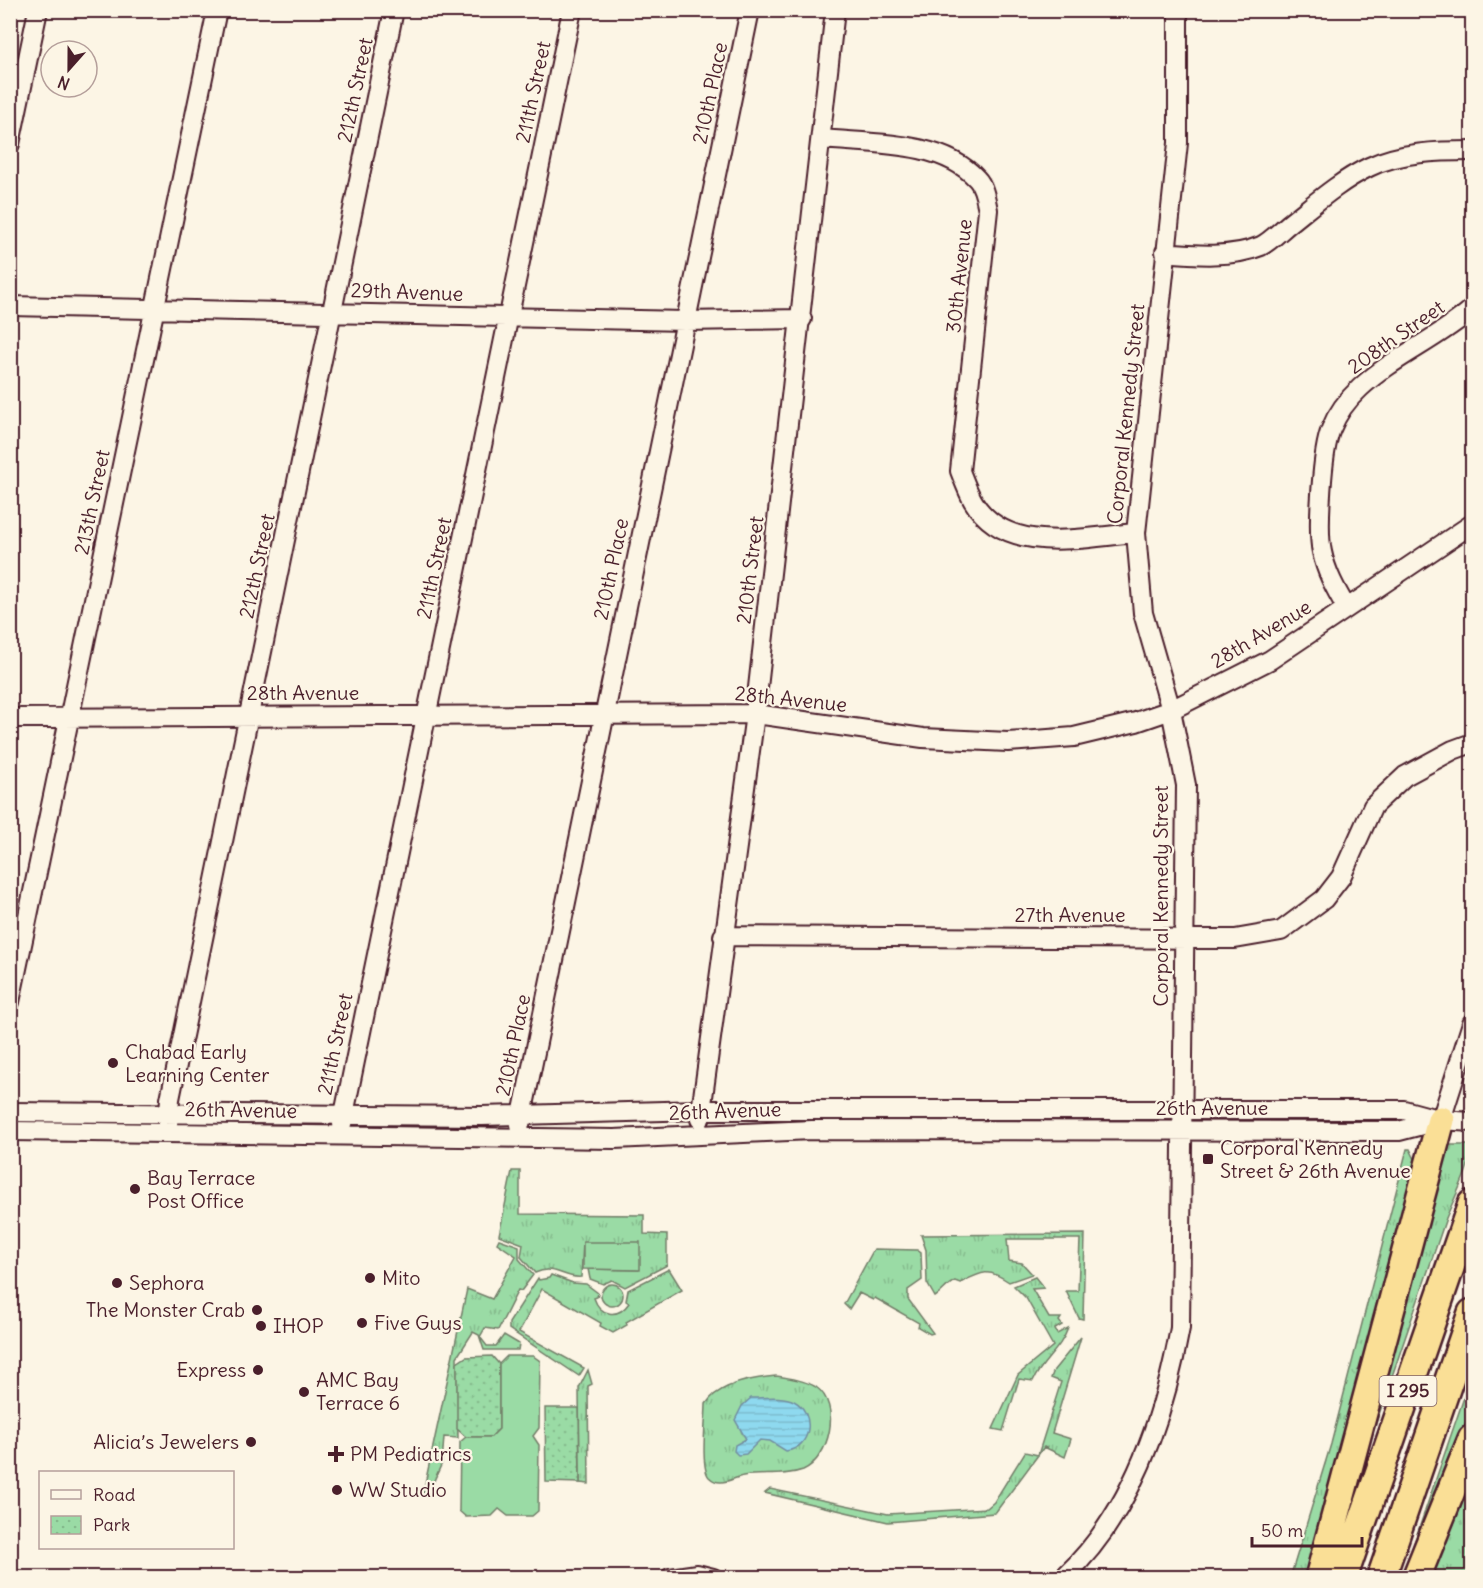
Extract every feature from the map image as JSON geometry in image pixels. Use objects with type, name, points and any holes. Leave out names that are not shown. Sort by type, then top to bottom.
[{"type":"highway","points":[[1319,1578],[1441,1120]]},
{"type":"highway","name":"I 295","points":[[1343,1578],[1473,1204]]},
{"type":"highway","name":"I 295","points":[[1380,1578],[1473,1313]]},
{"type":"highway","points":[[1416,1578],[1473,1439]]},
{"type":"street","points":[[10,144],[38,10]]},
{"type":"street","name":"213th Street","points":[[10,1002],[217,10]]},
{"type":"street","name":"212th Street","points":[[168,1132],[168,1113],[394,10]]},
{"type":"street","name":"211th Street","points":[[339,1134],[572,10]]},
{"type":"street","name":"210th Place","points":[[517,1137],[750,10]]},
{"type":"street","name":"210th Street","points":[[700,1133],[700,1110],[755,714],[802,318],[835,10]]},
{"type":"street","name":"Corporal Kennedy Street","points":[[1063,1578],[1088,1555],[1120,1506],[1143,1458],[1173,1366],[1180,1328],[1186,785],[1171,710],[1143,613],[1136,533],[1178,142],[1178,10]]},
{"type":"street","name":"30th Avenue","points":[[822,139],[905,148],[936,154],[960,164],[980,181],[988,210],[960,471],[974,502],[988,519],[1014,535],[1049,541],[1136,533]]},
{"type":"street","points":[[1165,252],[1198,255],[1236,252],[1262,246],[1316,202],[1369,167],[1402,157],[1442,151],[1473,151]]},
{"type":"street","name":"29th Avenue","points":[[10,306],[685,321],[802,318]]},
{"type":"street","name":"208th Street","points":[[1346,607],[1333,583],[1323,556],[1319,536],[1330,431],[1342,408],[1360,388],[1456,324],[1473,309]]},
{"type":"street","name":"28th Avenue","points":[[10,718],[755,714],[923,738],[1008,742],[1074,737],[1136,722],[1171,710],[1270,660],[1473,524]]},
{"type":"street","name":"27th Avenue","points":[[723,936],[1235,939],[1281,931],[1324,899],[1341,877],[1373,806],[1405,776],[1453,750],[1473,743]]},
{"type":"street","points":[[1441,1120],[1473,1023]]},
{"type":"street","name":"26th Avenue","points":[[10,1112],[522,1116],[700,1110],[1182,1112],[1404,1110],[1441,1120],[1473,1122]]},
{"type":"street","name":"26th Avenue","points":[[10,1131],[614,1139],[700,1133],[812,1130],[1399,1131],[1441,1120]]},
{"type":"street","points":[[670,1578],[697,1574],[713,1578]]},
{"type":"green space","points":[[1440,1145],[1472,1145],[1469,1162],[1446,1218],[1331,1555]]},
{"type":"green space","points":[[1407,1149],[1410,1149],[1418,1165],[1307,1577],[1290,1578],[1331,1444]]},
{"type":"green space","points":[[512,1171],[520,1171],[520,1214],[644,1215],[644,1234],[667,1235],[667,1265],[625,1287],[612,1280],[603,1284],[590,1279],[588,1269],[639,1270],[583,1243],[581,1277],[549,1270],[535,1273],[521,1257],[523,1244],[499,1235]]},
{"type":"green space","points":[[1085,1234],[1083,1319],[1079,1318],[1066,1291],[1078,1291],[1080,1239],[1007,1239],[1009,1261],[1022,1263],[1032,1274],[1009,1282],[995,1274],[979,1274],[960,1283],[955,1281],[949,1284],[935,1297],[927,1283],[926,1250],[921,1235]]},
{"type":"green space","points":[[499,1239],[519,1246],[519,1259],[533,1275],[521,1291],[518,1290],[498,1330],[485,1328],[480,1337],[487,1346],[496,1346],[504,1335],[519,1344],[518,1350],[484,1350],[479,1335],[473,1332],[457,1357],[458,1438],[444,1437],[442,1463],[428,1494],[423,1493],[467,1289],[492,1299],[516,1256],[497,1243]]},
{"type":"green space","points":[[583,1242],[640,1242],[640,1270],[583,1269]]},
{"type":"green space","points":[[874,1249],[917,1250],[921,1253],[922,1280],[908,1290],[908,1299],[933,1333],[930,1334],[918,1327],[919,1323],[875,1298],[873,1300],[859,1293],[849,1309],[844,1304]]},
{"type":"green space","points":[[669,1269],[682,1290],[626,1322],[627,1325],[613,1333],[600,1326],[601,1323],[542,1289],[519,1332],[584,1368],[579,1376],[509,1329],[509,1323],[538,1278],[539,1280],[549,1278],[551,1275],[573,1283],[586,1284],[598,1293],[594,1298],[600,1309],[615,1313],[620,1312],[629,1303],[626,1301],[628,1290]]},
{"type":"green space","points":[[1035,1277],[1044,1288],[1032,1289],[1049,1318],[1061,1318],[1059,1321],[1062,1325],[1055,1329],[1057,1334],[1068,1328],[1061,1342],[1033,1381],[1019,1379],[1003,1431],[993,1429],[1018,1375],[1053,1346],[1026,1298],[1014,1286]]},
{"type":"green space","points":[[608,1284],[616,1284],[623,1291],[623,1299],[616,1306],[608,1306],[601,1299],[601,1291]]},
{"type":"green space","points":[[1081,1337],[1052,1433],[1071,1439],[1065,1457],[1044,1447],[995,1513],[888,1522],[765,1493],[770,1489],[888,1514],[987,1508],[994,1502],[1025,1452],[1038,1455],[1061,1382],[1051,1378],[1054,1370]]},
{"type":"green space","points":[[492,1356],[499,1364],[499,1429],[491,1437],[466,1437],[457,1429],[457,1363],[466,1357]]},
{"type":"green space","points":[[507,1356],[533,1356],[540,1361],[539,1428],[533,1436],[539,1445],[538,1511],[532,1516],[508,1516],[499,1509],[492,1516],[466,1517],[459,1511],[460,1442],[466,1437],[491,1437],[499,1429],[499,1364]]},
{"type":"green space","points":[[588,1370],[592,1384],[588,1386],[589,1484],[580,1483],[579,1388]]},
{"type":"green space","points":[[1472,1374],[1472,1406],[1406,1577],[1402,1578]]},
{"type":"green space","points":[[776,1376],[807,1383],[816,1387],[824,1395],[829,1406],[830,1418],[826,1443],[820,1454],[812,1464],[796,1472],[743,1476],[722,1482],[713,1480],[706,1472],[705,1463],[706,1404],[719,1391],[728,1386]]},
{"type":"green space","points":[[545,1408],[579,1408],[580,1483],[546,1482]]},
{"type":"green space","points":[[1472,1456],[1472,1577],[1425,1578]]},
{"type":"water","points":[[751,1398],[784,1398],[801,1406],[806,1413],[808,1429],[801,1444],[786,1451],[770,1441],[760,1440],[746,1454],[738,1455],[734,1451],[735,1445],[746,1439],[735,1420],[742,1406]]},
{"type":"place","name":"Chabad Early Learning Center","points":[[113,1063]]},
{"type":"place","name":"Corporal Kennedy Street & 26th Avenue","points":[[1208,1159]]},
{"type":"place","name":"Bay Terrace Post Office","points":[[135,1189]]},
{"type":"place","name":"Mito","points":[[370,1278]]},
{"type":"place","name":"Sephora","points":[[117,1283]]},
{"type":"place","name":"The Monster Crab","points":[[257,1310]]},
{"type":"place","name":"Five Guys","points":[[362,1323]]},
{"type":"place","name":"IHOP","points":[[261,1326]]},
{"type":"place","name":"Express","points":[[258,1370]]},
{"type":"place","name":"AMC Bay Terrace 6","points":[[304,1392]]},
{"type":"place","name":"Alicia’s Jewelers","points":[[251,1442]]},
{"type":"place","name":"PM Pediatrics","points":[[336,1454]]},
{"type":"place","name":"WW Studio","points":[[337,1490]]}]
